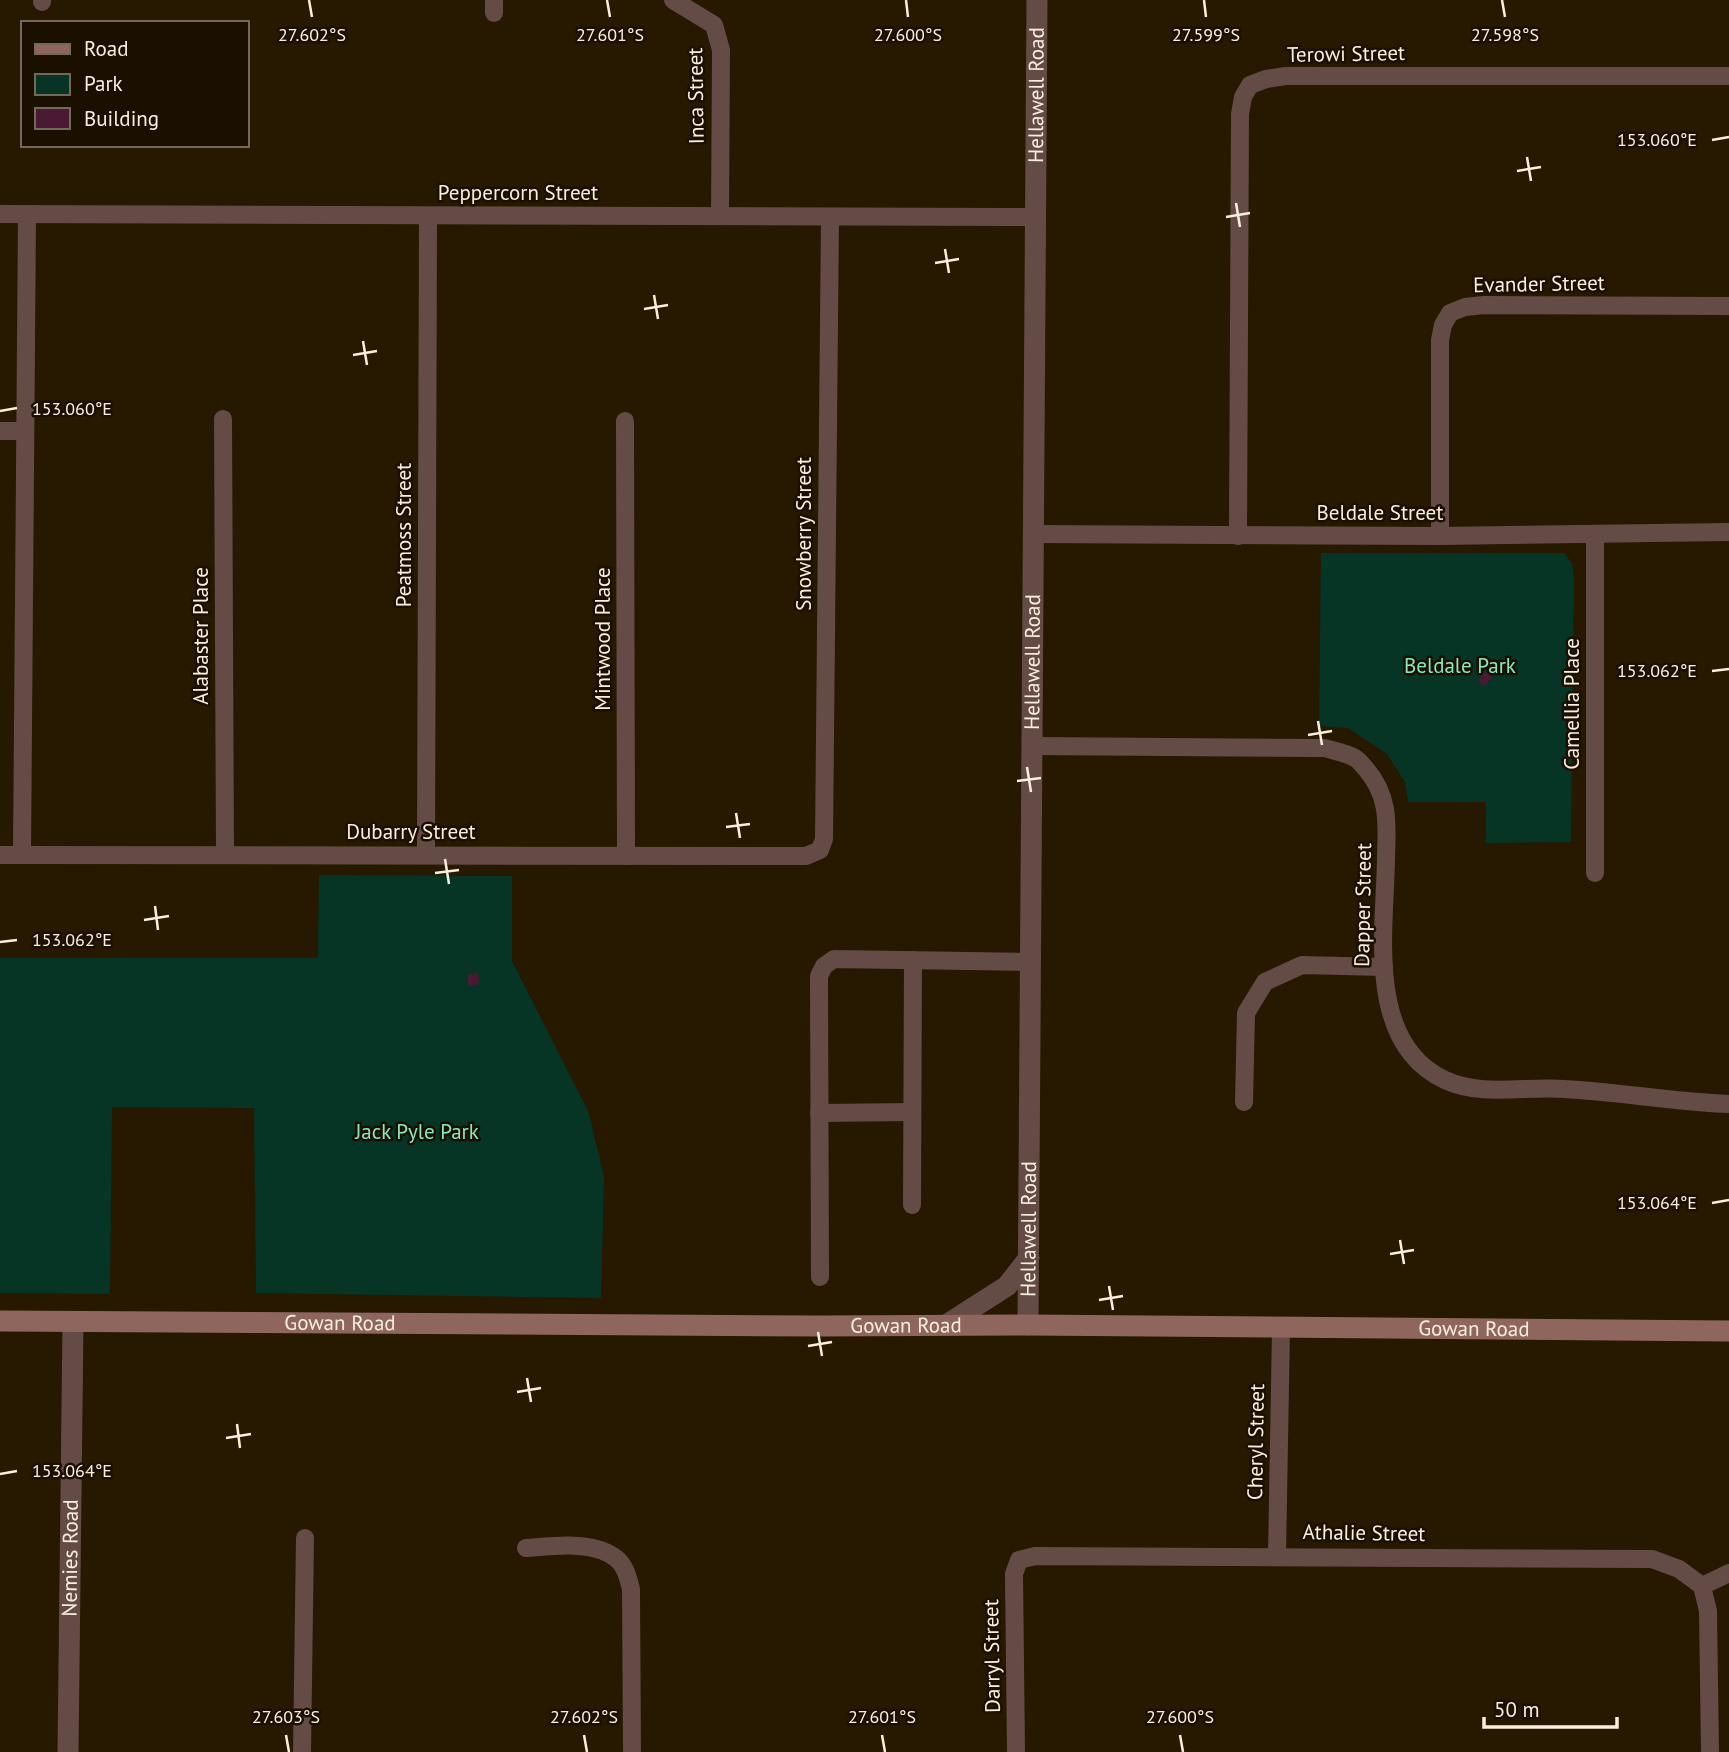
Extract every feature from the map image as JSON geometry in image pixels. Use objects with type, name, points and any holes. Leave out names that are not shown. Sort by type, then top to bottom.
[{"type":"main road","name":"Gowan Road","points":[[0,1321],[1729,1331]]},
{"type":"street","name":"Inca Street","points":[[673,0],[714,25],[721,50],[720,216]]},
{"type":"street","name":"Hellawell Road","points":[[1028,1325],[1037,0]]},
{"type":"street","name":"Terowi Street","points":[[1238,536],[1240,114],[1250,85],[1286,76],[1729,76]]},
{"type":"street","name":"Peppercorn Street","points":[[0,214],[1035,217]]},
{"type":"street","points":[[22,855],[27,214]]},
{"type":"street","name":"Peatmoss Street","points":[[426,855],[428,216]]},
{"type":"street","name":"Snowberry Street","points":[[820,850],[824,839],[830,217]]},
{"type":"street","name":"Evander Street","points":[[1440,536],[1440,340],[1450,313],[1465,307],[1484,305],[1729,306]]},
{"type":"street","name":"Alabaster Place","points":[[223,419],[225,854]]},
{"type":"street","name":"Mintwood Place","points":[[625,421],[626,856]]},
{"type":"street","points":[[0,431],[24,431]]},
{"type":"street","name":"Beldale Street","points":[[1032,534],[1440,536],[1729,532]]},
{"type":"street","name":"Camellia Place","points":[[1595,535],[1595,873]]},
{"type":"street","name":"Dapper Street","points":[[1031,746],[1325,748],[1356,758],[1379,784],[1387,815],[1384,967],[1387,1001],[1399,1036],[1415,1060],[1444,1080],[1472,1088],[1565,1088],[1686,1102],[1729,1104]]},
{"type":"street","name":"Dubarry Street","points":[[0,855],[806,856],[820,850]]},
{"type":"street","points":[[820,1277],[819,976],[824,965],[834,959],[1031,962]]},
{"type":"street","points":[[912,960],[912,1205]]},
{"type":"street","points":[[1244,1102],[1246,1013],[1265,982],[1302,965],[1384,967]]},
{"type":"street","points":[[820,1113],[912,1112]]},
{"type":"street","points":[[946,1325],[1007,1286],[1029,1258]]},
{"type":"street","name":"Nemies Road","points":[[68,1752],[74,1322]]},
{"type":"street","name":"Cheryl Street","points":[[1278,1555],[1281,1329]]},
{"type":"street","points":[[302,1752],[305,1538]]},
{"type":"street","points":[[526,1548],[597,1548],[618,1560],[627,1572],[631,1589],[632,1752]]},
{"type":"street","name":"Athalie Street","points":[[1018,1560],[1035,1556],[1278,1555],[1652,1559],[1679,1569],[1702,1586]]},
{"type":"street","name":"Darryl Street","points":[[1016,1752],[1014,1574],[1018,1560]]},
{"type":"street","points":[[1710,1752],[1708,1611],[1702,1586],[1729,1573]]},
{"type":"green space","name":"Beldale Park","points":[[1321,553],[1564,553],[1572,563],[1574,577],[1571,842],[1486,843],[1486,802],[1408,802],[1405,782],[1387,754],[1348,728],[1319,726]]},
{"type":"green space","name":"Jack Pyle Park","points":[[319,875],[512,876],[512,961],[588,1111],[604,1176],[601,1298],[256,1293],[254,1108],[112,1107],[110,1294],[0,1293],[0,958],[318,958]]},
{"type":"building","points":[[1485,671],[1492,677],[1485,686],[1478,681]]},
{"type":"building","points":[[478,973],[480,984],[469,986],[467,975]]}]
